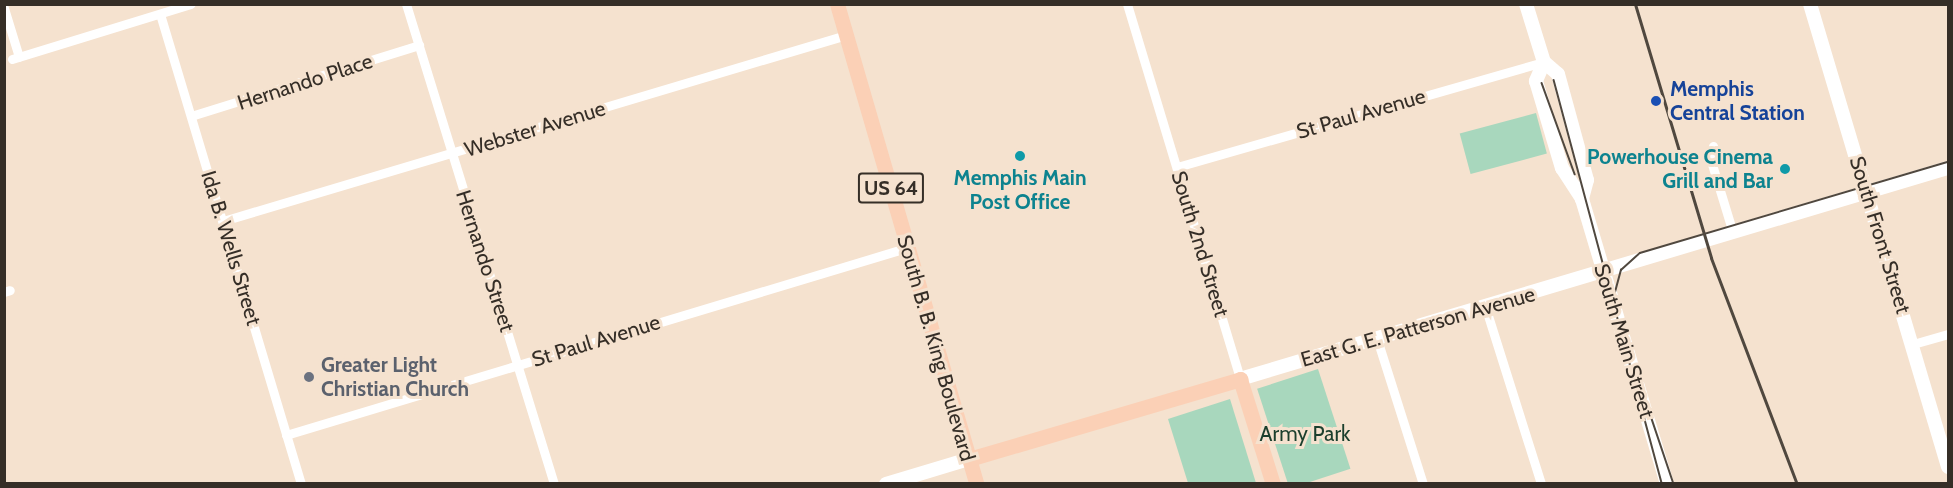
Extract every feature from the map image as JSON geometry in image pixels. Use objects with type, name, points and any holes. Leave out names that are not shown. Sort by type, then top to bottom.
[{"type":"main road","name":"South B. B. King Boulevard","points":[[837,4],[976,483]]},
{"type":"main road","name":"South Main Street","points":[[1526,4],[1544,62],[1557,74],[1587,180],[1582,199]]},
{"type":"main road","name":"South Front Street","points":[[1810,4],[1948,467]]},
{"type":"main road","name":"South Main Street","points":[[1544,62],[1536,81],[1562,168],[1582,199],[1667,483]]},
{"type":"main road","name":"East G. E. Patterson Avenue","points":[[886,483],[906,481],[969,459],[1603,273],[1948,168]]},
{"type":"main road","name":"South 2nd Street","points":[[1240,379],[1273,483]]},
{"type":"street","points":[[4,8],[16,58],[164,10],[192,4]]},
{"type":"street","name":"Hernando Street","points":[[406,4],[554,483]]},
{"type":"street","name":"South 2nd Street","points":[[1127,4],[1240,379]]},
{"type":"street","name":"Ida B. Wells Street","points":[[164,10],[191,116],[301,483]]},
{"type":"street","name":"Webster Avenue","points":[[223,221],[846,35]]},
{"type":"street","name":"Hernando Place","points":[[191,116],[419,45]]},
{"type":"street","name":"St Paul Avenue","points":[[1177,167],[1544,62]]},
{"type":"street","points":[[1713,146],[1711,161],[1733,233]]},
{"type":"street","name":"St Paul Avenue","points":[[286,435],[906,248]]},
{"type":"street","points":[[1485,306],[1541,483]]},
{"type":"street","points":[[1912,344],[1948,334]]},
{"type":"street","points":[[1377,339],[1423,483]]},
{"type":"green space","points":[[1536,113],[1547,154],[1471,174],[1460,133]]},
{"type":"green space","name":"Army Park","points":[[1318,369],[1350,469],[1304,484],[1288,484],[1257,389]]},
{"type":"green space","points":[[1230,399],[1256,483],[1188,483],[1168,419]]},
{"type":"tram line","points":[[1554,80],[1662,484]]},
{"type":"tram line","points":[[1542,83],[1575,174]]},
{"type":"tram line","points":[[1614,296],[1621,270],[1640,253],[1948,162]]},
{"type":"tram line","points":[[1646,401],[1674,484]]},
{"type":"railway","points":[[1635,4],[1711,258],[1797,484]]},
{"type":"place","name":"Memphis Central Station","points":[[1656,101]]},
{"type":"place","name":"Memphis Main Post Office","points":[[1020,156]]},
{"type":"place","name":"Powerhouse Cinema Grill and Bar","points":[[1785,169]]},
{"type":"place","name":"Greater Light Christian Church","points":[[309,377]]}]
